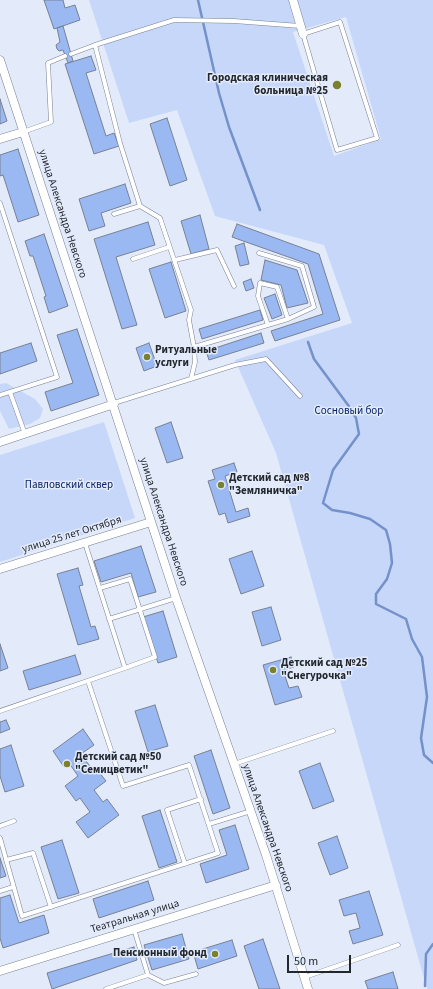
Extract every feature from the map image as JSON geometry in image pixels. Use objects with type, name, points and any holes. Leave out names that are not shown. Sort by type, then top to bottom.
[{"type":"street","points":[[293,0],[302,30]]},
{"type":"street","name":"улица Александра Невского","points":[[0,60],[114,404],[176,598],[276,885],[308,989]]},
{"type":"street","points":[[0,139],[23,132]]},
{"type":"street","points":[[0,442],[114,404]]},
{"type":"street","name":"улица 25 лет Октября","points":[[0,570],[151,522]]},
{"type":"street","name":"Театральная улица","points":[[0,970],[276,885]]},
{"type":"lane","points":[[71,54],[174,20],[234,21],[302,30],[340,22],[377,138],[337,150],[302,30]]},
{"type":"lane","points":[[95,45],[120,143],[140,206],[160,218],[169,247],[175,260],[190,310],[189,320],[195,362],[191,379]]},
{"type":"lane","points":[[23,132],[51,122],[48,63],[65,56]]},
{"type":"lane","points":[[0,203],[57,376],[0,395]]},
{"type":"lane","points":[[114,214],[140,206]]},
{"type":"lane","points":[[133,259],[169,247]]},
{"type":"lane","points":[[175,260],[217,250],[234,286]]},
{"type":"lane","points":[[194,347],[288,319],[314,307],[302,266],[259,253]]},
{"type":"lane","points":[[268,325],[258,296],[260,283],[277,287],[288,319]]},
{"type":"lane","points":[[114,404],[235,365],[266,359],[300,396]]},
{"type":"lane","points":[[10,392],[25,434]]},
{"type":"lane","points":[[85,542],[125,668]]},
{"type":"lane","points":[[0,711],[155,657],[130,579],[100,588]]},
{"type":"lane","points":[[109,619],[176,598]]},
{"type":"lane","points":[[0,838],[22,916],[218,853],[189,765],[124,786],[88,681]]},
{"type":"lane","points":[[234,764],[334,731]]},
{"type":"lane","points":[[185,864],[167,810],[201,799]]},
{"type":"lane","points":[[209,824],[251,811]]},
{"type":"lane","points":[[0,826],[14,821]]},
{"type":"lane","points":[[6,860],[33,853],[51,907]]},
{"type":"lane","points":[[0,891],[13,887]]},
{"type":"lane","points":[[134,929],[148,975],[164,984],[196,974]]},
{"type":"lane","points":[[304,977],[398,945]]},
{"type":"lane","points":[[106,989],[148,975]]},
{"type":"green space","name":"Сосновый бор","points":[[89,0],[433,0],[433,989],[427,989],[276,453],[235,360],[352,323],[324,245],[215,216],[177,110],[129,123]],"holes":[[[346,17],[381,139],[334,156],[293,32]]]},
{"type":"green space","points":[[6,383],[35,399],[43,409],[40,418],[30,424],[9,429],[0,411],[0,384]]},
{"type":"green space","name":"Павловский сквер","points":[[104,422],[135,518],[0,562],[0,455]]},
{"type":"building","points":[[44,0],[63,0],[65,8],[75,5],[80,20],[54,29]]},
{"type":"building","points":[[63,26],[73,61],[68,63],[63,50],[59,51],[56,45],[60,42],[57,28]]},
{"type":"building","points":[[91,56],[96,70],[86,73],[106,136],[114,133],[119,146],[94,154],[65,64]]},
{"type":"building","points":[[0,99],[7,121],[0,124]]},
{"type":"building","points":[[167,118],[187,180],[170,186],[150,124]]},
{"type":"building","points":[[18,149],[39,215],[18,222],[3,175],[0,176],[0,155]]},
{"type":"building","points":[[125,184],[131,203],[101,213],[105,226],[89,231],[79,199]]},
{"type":"building","points":[[200,215],[209,249],[191,254],[181,221]]},
{"type":"building","points":[[148,222],[155,245],[116,257],[137,325],[122,329],[94,239]]},
{"type":"building","points":[[237,224],[319,254],[340,320],[275,341],[271,331],[323,314],[308,264],[232,237]]},
{"type":"building","points":[[44,234],[68,306],[49,313],[44,297],[46,296],[33,256],[30,256],[25,241]]},
{"type":"building","points":[[244,243],[249,264],[240,266],[235,246]]},
{"type":"building","points":[[265,260],[297,270],[308,303],[287,308],[281,285],[261,280]]},
{"type":"building","points":[[171,262],[186,311],[165,318],[149,269]]},
{"type":"building","points":[[251,279],[254,288],[246,291],[243,282]]},
{"type":"building","points":[[275,294],[282,315],[272,319],[264,298]]},
{"type":"building","points":[[260,310],[263,320],[202,339],[199,329]]},
{"type":"building","points":[[77,329],[99,395],[51,411],[45,392],[73,383],[57,335]]},
{"type":"building","points":[[261,333],[264,343],[209,360],[206,351]]},
{"type":"building","points":[[31,343],[37,361],[0,374],[0,353]]},
{"type":"building","name":"Ритуальные услуги","points":[[149,343],[157,366],[144,371],[136,348]]},
{"type":"building","points":[[171,422],[183,458],[167,463],[155,428]]},
{"type":"building","points":[[234,463],[237,472],[225,476],[236,512],[248,508],[250,516],[228,523],[225,513],[219,515],[208,481],[215,479],[212,470]]},
{"type":"building","points":[[141,546],[156,592],[138,597],[131,573],[101,582],[94,561]]},
{"type":"building","points":[[252,551],[264,586],[241,594],[229,559]]},
{"type":"building","points":[[78,568],[83,585],[79,586],[91,627],[95,626],[99,639],[78,645],[57,574]]},
{"type":"building","points":[[271,607],[281,640],[262,646],[252,612]]},
{"type":"building","points":[[163,611],[177,657],[158,663],[143,617]]},
{"type":"building","points":[[0,644],[8,668],[0,671]]},
{"type":"building","points":[[75,655],[81,674],[29,690],[23,671]]},
{"type":"building","points":[[291,657],[294,667],[283,670],[289,688],[298,686],[302,697],[275,705],[263,665]]},
{"type":"building","points":[[155,705],[168,746],[148,752],[135,711]]},
{"type":"building","points":[[6,720],[10,729],[0,733],[0,722]]},
{"type":"building","points":[[83,729],[94,745],[81,754],[92,769],[95,767],[106,781],[94,790],[103,802],[107,799],[119,815],[88,838],[76,822],[90,812],[80,798],[76,801],[65,786],[78,776],[69,763],[64,767],[53,751]]},
{"type":"building","points":[[11,745],[24,786],[5,792],[0,776],[0,749]]},
{"type":"building","points":[[211,750],[230,808],[213,814],[194,756]]},
{"type":"building","points":[[320,763],[334,801],[313,809],[299,771]]},
{"type":"building","points":[[160,810],[177,862],[159,868],[142,816]]},
{"type":"building","points":[[235,825],[249,869],[206,883],[200,864],[227,855],[219,830]]},
{"type":"building","points":[[337,836],[348,868],[330,875],[318,843]]},
{"type":"building","points":[[62,840],[79,893],[58,899],[41,847]]},
{"type":"building","points":[[0,858],[6,876],[0,878]]},
{"type":"building","points":[[148,881],[154,900],[99,918],[93,899]]},
{"type":"building","points":[[369,891],[383,935],[353,944],[349,931],[360,928],[356,913],[344,916],[339,900]]},
{"type":"building","points":[[10,895],[19,923],[44,915],[49,933],[3,948],[0,938],[0,898]]},
{"type":"building","points":[[182,934],[189,959],[152,970],[144,945]]},
{"type":"building","points":[[263,939],[280,989],[259,989],[244,946]]},
{"type":"building","name":"Пенсионный фонд","points":[[232,940],[237,956],[198,969],[193,952]]},
{"type":"building","points":[[134,947],[137,960],[52,989],[47,973]]},
{"type":"building","points":[[393,972],[398,989],[368,989],[365,981]]},
{"type":"waterway","points":[[198,0],[219,93],[229,127],[260,210]]},
{"type":"waterway","points":[[308,342],[314,359],[356,418],[359,434],[333,470],[323,503],[332,510],[350,513],[370,519],[386,530],[390,544],[392,563],[387,579],[376,594],[376,604],[406,619],[412,639],[422,657],[427,697],[421,738],[424,755],[433,763]]},
{"type":"waterway","points":[[425,986],[426,954],[433,944]]},
{"type":"place","name":"Городская клиническая больница №25","points":[[337,85]]},
{"type":"place","name":"Ритуальные услуги","points":[[147,357]]},
{"type":"place","name":"Детский сад №8 \"Земляничка\"","points":[[221,485]]},
{"type":"place","name":"Детский сад №25 \"Снегурочка\"","points":[[273,670]]},
{"type":"place","name":"Детский сад №50 \"Семицветик\"","points":[[67,764]]},
{"type":"place","name":"Пенсионный фонд","points":[[215,954]]}]
